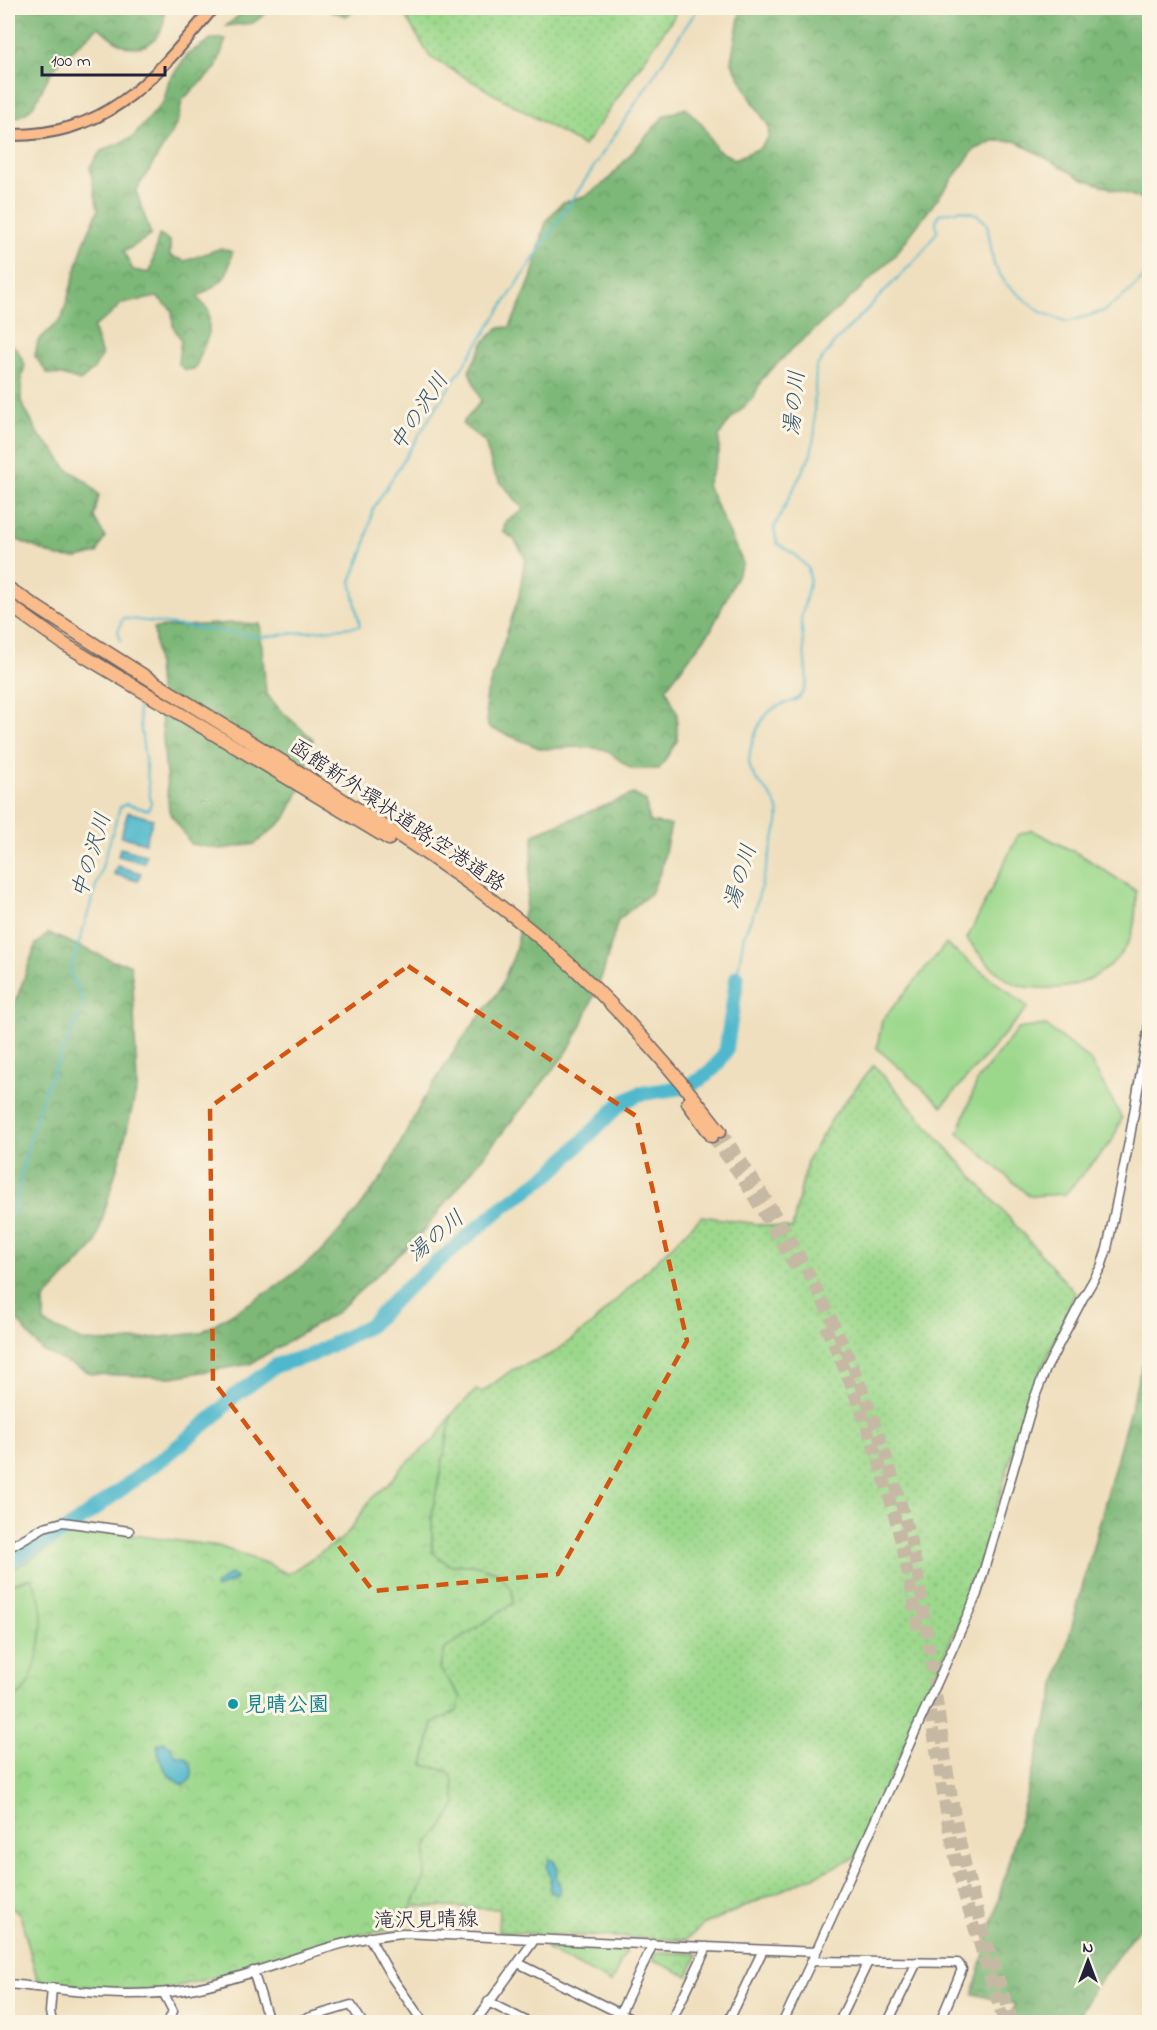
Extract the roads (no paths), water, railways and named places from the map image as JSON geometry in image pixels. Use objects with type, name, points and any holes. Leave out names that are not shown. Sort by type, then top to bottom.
[{"type":"highway","name":"函館新外環状道路;空港道路","points":[[8,588],[71,630],[359,810],[480,891],[528,928],[573,967],[623,1016],[690,1098],[716,1134]]},
{"type":"highway","name":"函館新外環状道路;空港道路","points":[[8,604],[64,644],[427,862],[476,896],[525,934],[568,972],[667,1071]]},
{"type":"main road","points":[[8,135],[31,135],[57,131],[108,112],[136,93],[213,8]]},
{"type":"street","points":[[783,2022],[978,1594],[1022,1439],[1046,1369],[1101,1267],[1107,1249],[1126,1153],[1149,1019]]},
{"type":"street","points":[[8,1548],[44,1527],[63,1522],[129,1531]]},
{"type":"street","name":"滝沢見晴線","points":[[8,1984],[134,1995],[164,1994],[198,1988],[369,1937],[403,1933],[816,1952]]},
{"type":"street","points":[[369,1937],[391,1976],[423,2022]]},
{"type":"street","points":[[475,2022],[536,1939]]},
{"type":"street","points":[[618,2018],[653,1944]]},
{"type":"street","points":[[670,2022],[707,1947]]},
{"type":"street","points":[[728,2022],[764,1950]]},
{"type":"street","points":[[812,1961],[956,1962],[962,1969],[940,2022]]},
{"type":"street","points":[[839,2022],[868,1962]]},
{"type":"street","points":[[888,2022],[917,1962]]},
{"type":"street","points":[[518,1963],[618,2018],[637,2022]]},
{"type":"street","points":[[254,1971],[269,2022]]},
{"type":"street","points":[[52,1988],[50,2012],[52,2022]]},
{"type":"street","points":[[164,1994],[173,2011],[168,2022]]},
{"type":"street","points":[[488,2002],[528,2022]]},
{"type":"street","points":[[294,2022],[351,2005],[362,2022]]},
{"type":"water","points":[[128,812],[153,819],[145,843],[121,836]]},
{"type":"water","points":[[120,848],[146,855],[144,863],[118,856]]},
{"type":"water","points":[[117,866],[141,873],[138,881],[114,874]]},
{"type":"water","points":[[230,1574],[236,1578],[235,1580],[216,1589],[215,1586]]},
{"type":"water","points":[[163,1742],[171,1746],[177,1756],[185,1757],[192,1768],[192,1776],[183,1785],[168,1774],[161,1762],[158,1744]]},
{"type":"water","points":[[549,1859],[553,1860],[558,1868],[556,1877],[561,1888],[557,1895],[549,1888],[551,1879],[547,1868]]},
{"type":"waterway","name":"中の沢川","points":[[121,641],[118,631],[123,618],[262,637],[360,626],[351,581],[364,549],[373,509],[439,403],[698,8]]},
{"type":"waterway","name":"湯の川","points":[[737,977],[744,935],[755,909],[778,823],[775,803],[751,769],[749,762],[751,749],[758,728],[766,715],[776,707],[796,700],[804,690],[807,681],[801,619],[810,579],[808,568],[795,555],[777,543],[774,528],[811,454],[815,431],[816,367],[835,342],[921,254],[937,232],[936,222],[939,214],[961,210],[977,214],[987,224],[994,265],[1006,284],[1039,311],[1067,322],[1104,311],[1129,292],[1150,271]]},
{"type":"waterway","name":"中の沢川","points":[[84,1004],[70,972],[120,807],[126,804],[148,810],[151,803],[138,708]]},
{"type":"waterway","name":"湯の川","points":[[8,1562],[68,1529],[171,1452],[217,1414],[234,1396],[277,1365],[311,1355],[370,1325],[403,1291],[499,1210],[552,1172],[620,1104],[639,1094],[685,1087],[701,1079],[715,1067],[726,1051],[737,977]]},
{"type":"waterway","name":"中の沢川","points":[[8,1225],[15,1206],[25,1156],[43,1094],[81,1011]]},
{"type":"tunnel","points":[[720,1131],[752,1177],[808,1272],[855,1373],[893,1477],[917,1573],[962,1851],[982,1925],[1013,2022]]},
{"type":"tunnel","points":[[712,1136],[743,1179],[799,1273]]},
{"type":"tunnel","points":[[825,1326],[856,1399],[882,1474],[903,1552],[918,1630]]},
{"type":"tunnel","points":[[930,1712],[948,1825],[963,1892],[1004,2022]]},
{"type":"place","name":"見晴公園","points":[[233,1704]]}]
